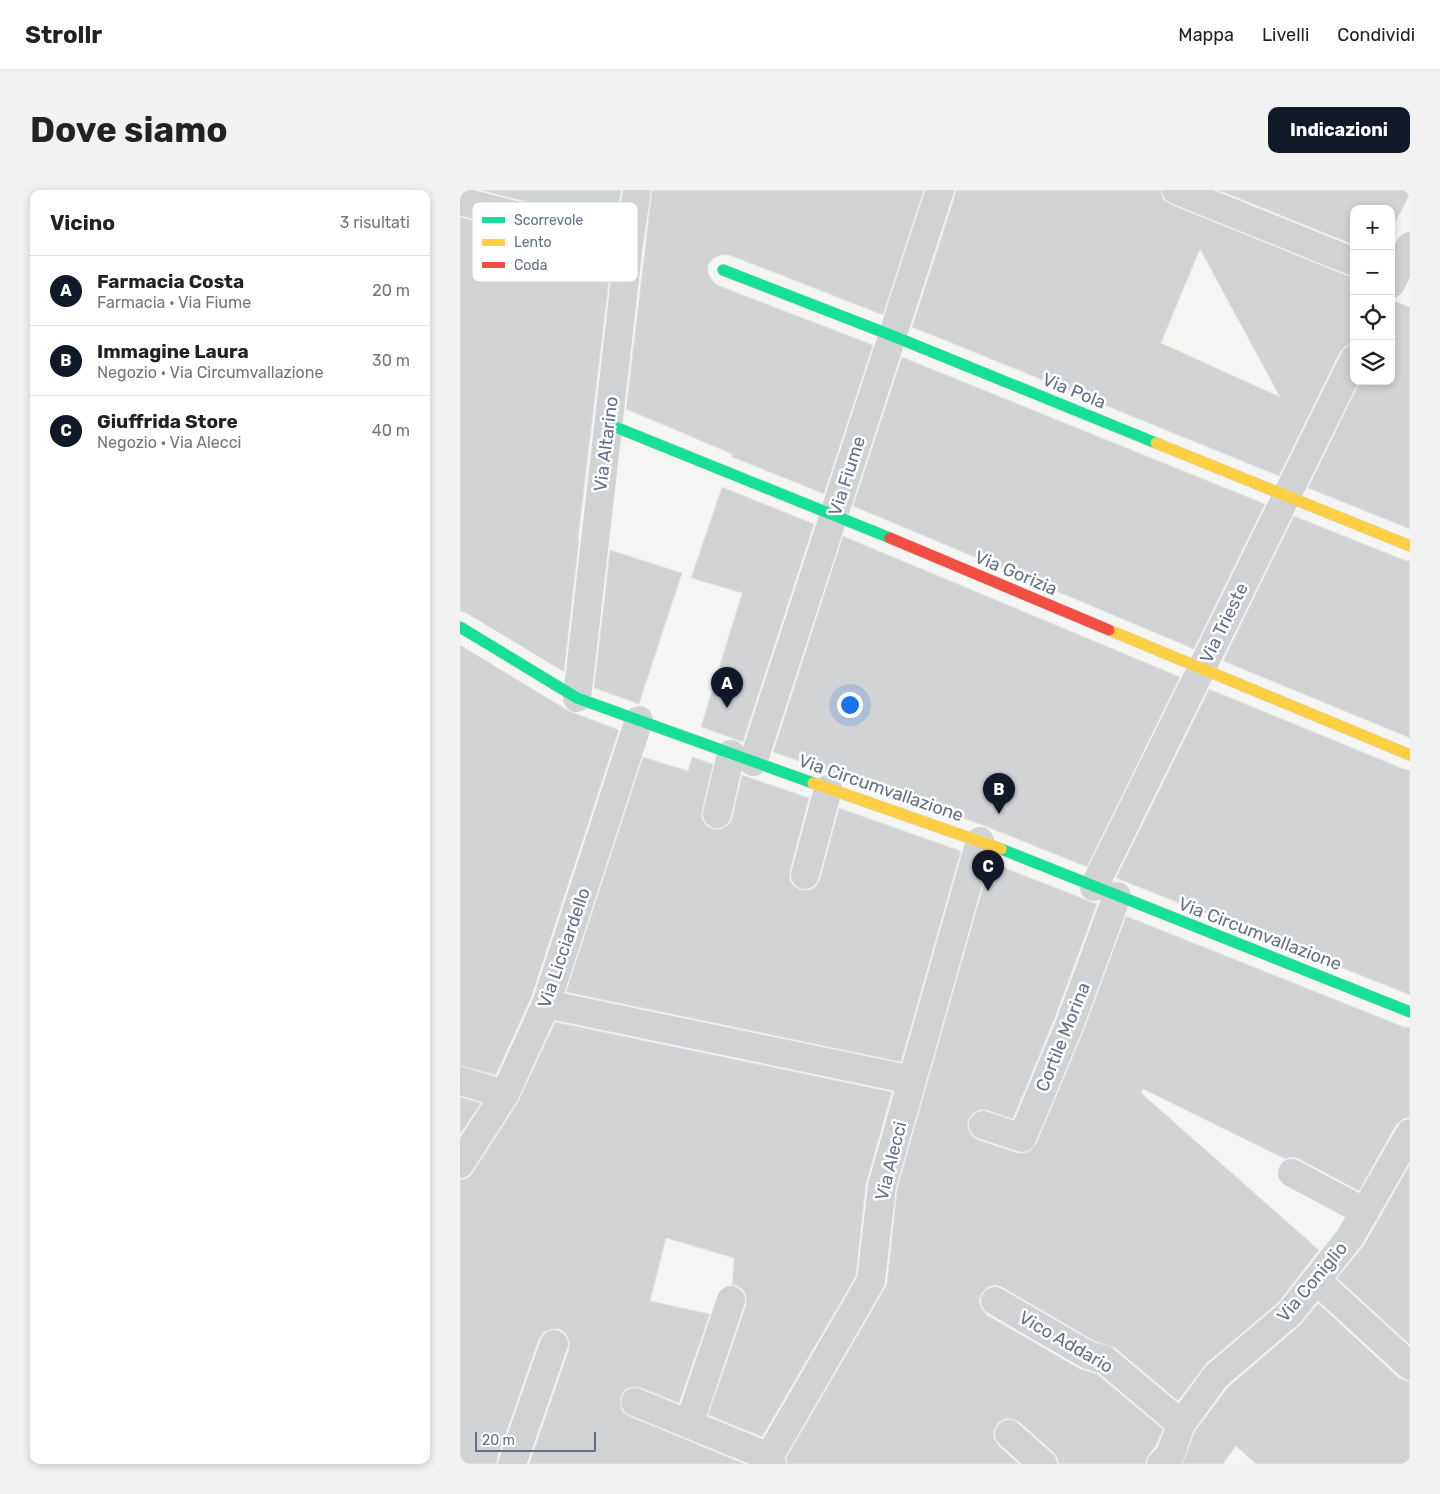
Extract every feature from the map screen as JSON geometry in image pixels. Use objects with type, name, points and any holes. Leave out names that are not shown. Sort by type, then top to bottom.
[{"type":"street","name":"Via Fiume","points":[[717,814],[742,758],[834,515],[940,190]]},
{"type":"street","points":[[1176,190],[1350,260]]},
{"type":"street","points":[[462,197],[480,202]]},
{"type":"street","points":[[1397,281],[1410,246]]},
{"type":"street","name":"Via Pola","points":[[723,270],[892,336],[1410,546]]},
{"type":"street","name":"Via Altarino","points":[[577,698],[625,282]]},
{"type":"street","name":"Via Trieste","points":[[1105,892],[1201,669],[1350,367]]},
{"type":"street","name":"Via Gorizia","points":[[608,424],[834,515],[1410,755]]},
{"type":"street","name":"Via Circumvallazione","points":[[460,627],[577,698],[828,789],[980,841],[1410,1012]]},
{"type":"street","name":"Via Licciardello","points":[[460,1164],[505,1094],[546,1004],[639,720]]},
{"type":"street","points":[[805,875],[828,789]]},
{"type":"street","name":"Via Alecci","points":[[771,1460],[871,1281],[882,1186],[980,841]]},
{"type":"street","name":"Cortile Morina","points":[[983,1125],[1022,1138],[1069,1026],[1105,892]]},
{"type":"street","points":[[546,1004],[912,1080]]},
{"type":"street","points":[[460,1081],[505,1094]]},
{"type":"street","name":"Via Coniglio","points":[[1161,1464],[1170,1455],[1182,1424],[1216,1376],[1290,1313],[1350,1237],[1410,1133]]},
{"type":"street","points":[[1292,1173],[1365,1212]]},
{"type":"street","points":[[1316,1280],[1410,1366]]},
{"type":"street","points":[[689,1424],[731,1300]]},
{"type":"street","name":"Vico Addario","points":[[995,1301],[1088,1355],[1105,1360],[1182,1424]]},
{"type":"street","points":[[512,1464],[554,1344]]},
{"type":"street","points":[[635,1402],[771,1460]]},
{"type":"street","points":[[1009,1434],[1043,1464]]},
{"type":"building","points":[[480,190],[621,190],[619,202],[527,202]]},
{"type":"building","points":[[652,190],[924,190],[883,315],[729,255],[721,255],[714,258],[708,265],[711,279],[717,285],[873,345],[824,494],[732,457],[732,454],[626,409]]},
{"type":"building","points":[[955,190],[1161,190],[1163,199],[1170,204],[1350,276],[1350,345],[1340,352],[1279,476],[912,327]],"holes":[[[1200,249],[1280,397],[1161,343]]]},
{"type":"building","points":[[1218,190],[1410,190],[1410,194],[1395,222],[1395,205],[1350,205],[1350,243]]},
{"type":"building","points":[[460,217],[472,220],[472,282],[609,282],[564,672],[460,611]]},
{"type":"building","points":[[1395,301],[1410,307],[1410,529],[1308,488],[1358,385],[1395,385]]},
{"type":"building","points":[[902,357],[1265,504],[1194,649],[853,506]]},
{"type":"building","points":[[722,487],[814,524],[743,742],[701,727],[742,593],[691,578]]},
{"type":"building","points":[[1294,516],[1410,561],[1410,738],[1223,661]]},
{"type":"building","points":[[843,536],[1180,677],[1087,867],[985,826],[773,752]]},
{"type":"building","points":[[610,550],[682,573],[639,704],[594,688]]},
{"type":"building","points":[[460,645],[569,711],[619,730],[531,998],[496,1075],[460,1066]]},
{"type":"building","points":[[1209,689],[1410,770],[1410,995],[1116,878]]},
{"type":"building","points":[[643,757],[688,771],[692,757],[713,764],[702,811],[702,819],[707,826],[713,829],[721,829],[729,824],[742,775],[809,798],[790,871],[790,880],[794,886],[801,890],[810,890],[816,886],[820,879],[839,808],[961,851],[901,1062],[566,992]]},
{"type":"building","points":[[990,862],[1097,904],[1054,1020],[1013,1119],[987,1110],[979,1110],[973,1113],[968,1120],[968,1128],[971,1135],[978,1140],[1018,1153],[1025,1153],[1031,1150],[1036,1144],[1083,1032],[1126,916],[1404,1027],[1410,1027],[1410,1117],[1403,1119],[1396,1125],[1359,1191],[1299,1159],[1292,1157],[1285,1159],[1143,1089],[1141,1093],[1319,1250],[1279,1302],[1206,1364],[1178,1401],[1115,1348],[1094,1341],[1002,1287],[995,1285],[988,1287],[982,1293],[979,1301],[987,1315],[1080,1369],[1097,1374],[1163,1429],[1156,1446],[1146,1460],[1146,1464],[1058,1464],[1058,1459],[1053,1452],[1019,1422],[1012,1419],[1004,1419],[998,1423],[994,1430],[994,1438],[999,1446],[1019,1464],[787,1464],[786,1458],[887,1283],[897,1189]]},
{"type":"building","points":[[555,1022],[892,1092],[866,1184],[856,1276],[762,1437],[708,1415],[746,1305],[746,1296],[743,1290],[736,1285],[732,1285],[734,1258],[666,1238],[650,1301],[710,1314],[679,1403],[641,1388],[633,1387],[626,1389],[621,1396],[620,1405],[623,1412],[629,1416],[745,1464],[529,1464],[569,1349],[569,1341],[566,1334],[560,1329],[552,1329],[544,1332],[539,1339],[497,1459],[497,1464],[460,1464],[460,1180],[468,1178],[473,1172],[518,1102]]},
{"type":"building","points":[[460,1097],[481,1103],[460,1135]]},
{"type":"building","points":[[1410,1164],[1410,1345],[1337,1278],[1364,1245]]},
{"type":"building","points":[[1318,1303],[1399,1378],[1410,1381],[1410,1464],[1256,1464],[1236,1446],[1223,1464],[1182,1464],[1195,1431],[1228,1387],[1300,1325]]},
{"type":"traffic: fast","points":[[723,270],[893,336],[1156,443]]},
{"type":"traffic: fast","points":[[608,424],[890,538]]},
{"type":"traffic: fast","points":[[460,627],[577,698],[813,783]]},
{"type":"traffic: fast","points":[[1001,849],[1410,1012]]},
{"type":"traffic: slow","points":[[1156,443],[1410,546]]},
{"type":"traffic: slow","points":[[1109,630],[1410,755]]},
{"type":"traffic: slow","points":[[813,783],[1001,849]]},
{"type":"traffic: jam","points":[[890,538],[1109,630]]},
{"type":"place","name":"Farmacia Costa","points":[[727,708]]},
{"type":"place","name":"Immagine Laura","points":[[999,814]]},
{"type":"place","name":"Giuffrida Store","points":[[988,891]]}]
